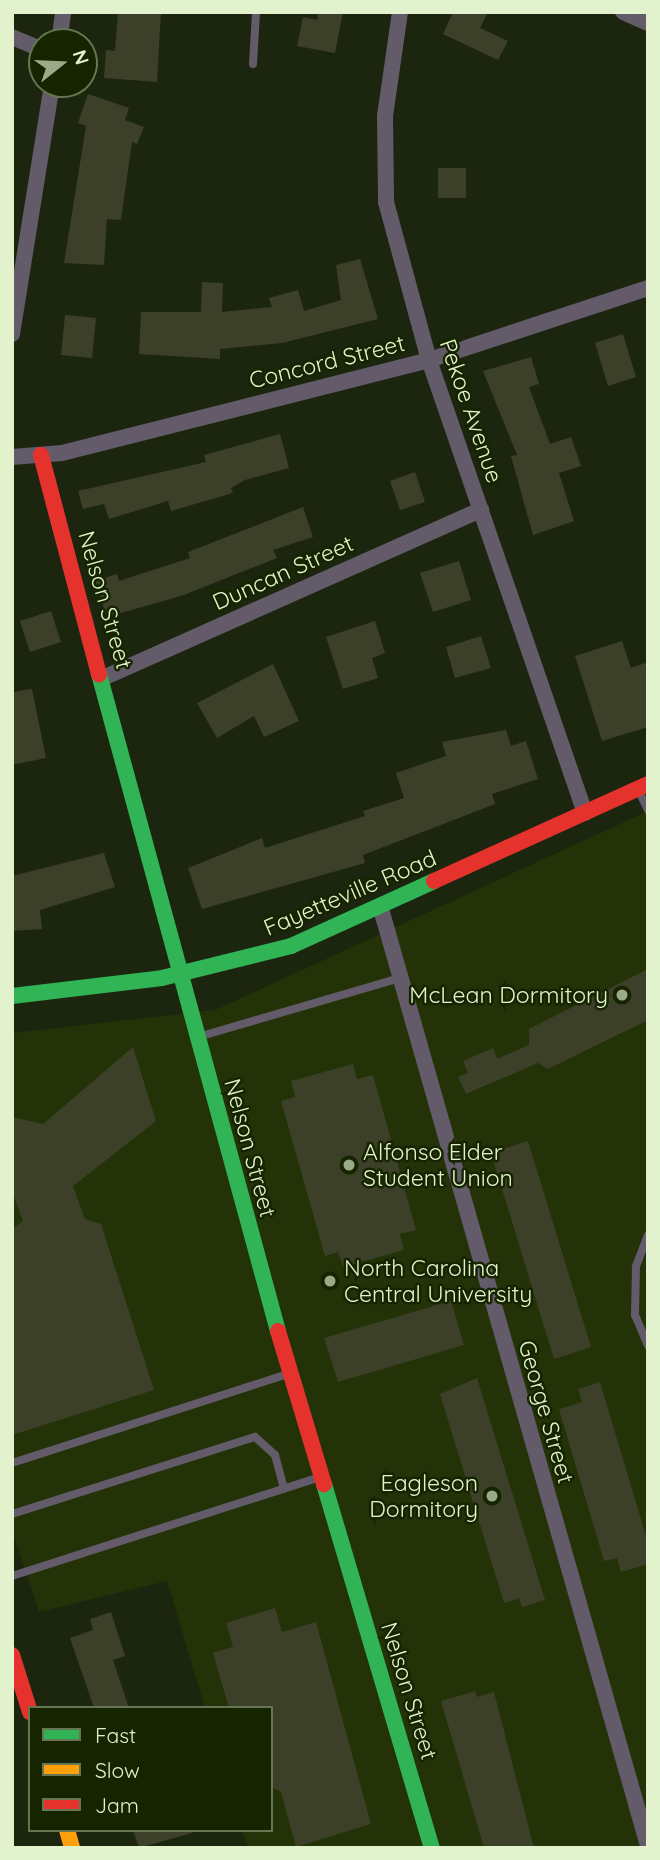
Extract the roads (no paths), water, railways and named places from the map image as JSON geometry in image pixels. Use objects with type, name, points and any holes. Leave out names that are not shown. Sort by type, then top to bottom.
[{"type":"street","name":"Pekoe Avenue","points":[[400,12],[385,116],[386,202],[429,360],[586,813]]},
{"type":"street","points":[[623,12],[648,23]]},
{"type":"street","points":[[12,334],[50,98]]},
{"type":"street","name":"Concord Street","points":[[12,457],[41,455],[429,360],[648,288]]},
{"type":"street","name":"Nelson Street","points":[[41,455],[103,678],[196,1037],[290,1373],[432,1848]]},
{"type":"street","name":"Duncan Street","points":[[103,678],[481,510]]},
{"type":"street","name":"Fayetteville Road","points":[[12,996],[180,975],[290,946],[381,909],[643,786]]},
{"type":"street","name":"George Street","points":[[381,909],[644,1821],[648,1846]]},
{"type":"street","points":[[12,1655],[28,1706]]},
{"type":"lane","points":[[253,64],[256,12]]},
{"type":"lane","points":[[643,786],[648,810]]},
{"type":"lane","points":[[196,1037],[400,978]]},
{"type":"lane","points":[[648,1235],[636,1267],[635,1315],[648,1345]]},
{"type":"lane","points":[[12,1463],[290,1373]]},
{"type":"lane","points":[[12,1514],[255,1437],[275,1455],[284,1489]]},
{"type":"lane","points":[[12,1576],[321,1477]]},
{"type":"place","name":"McLean Dormitory","points":[[622,995]]},
{"type":"place","name":"Alfonso Elder Student Union","points":[[349,1165]]},
{"type":"place","name":"North Carolina Central University","points":[[330,1281]]},
{"type":"place","name":"Eagleson Dormitory","points":[[492,1496]]}]
